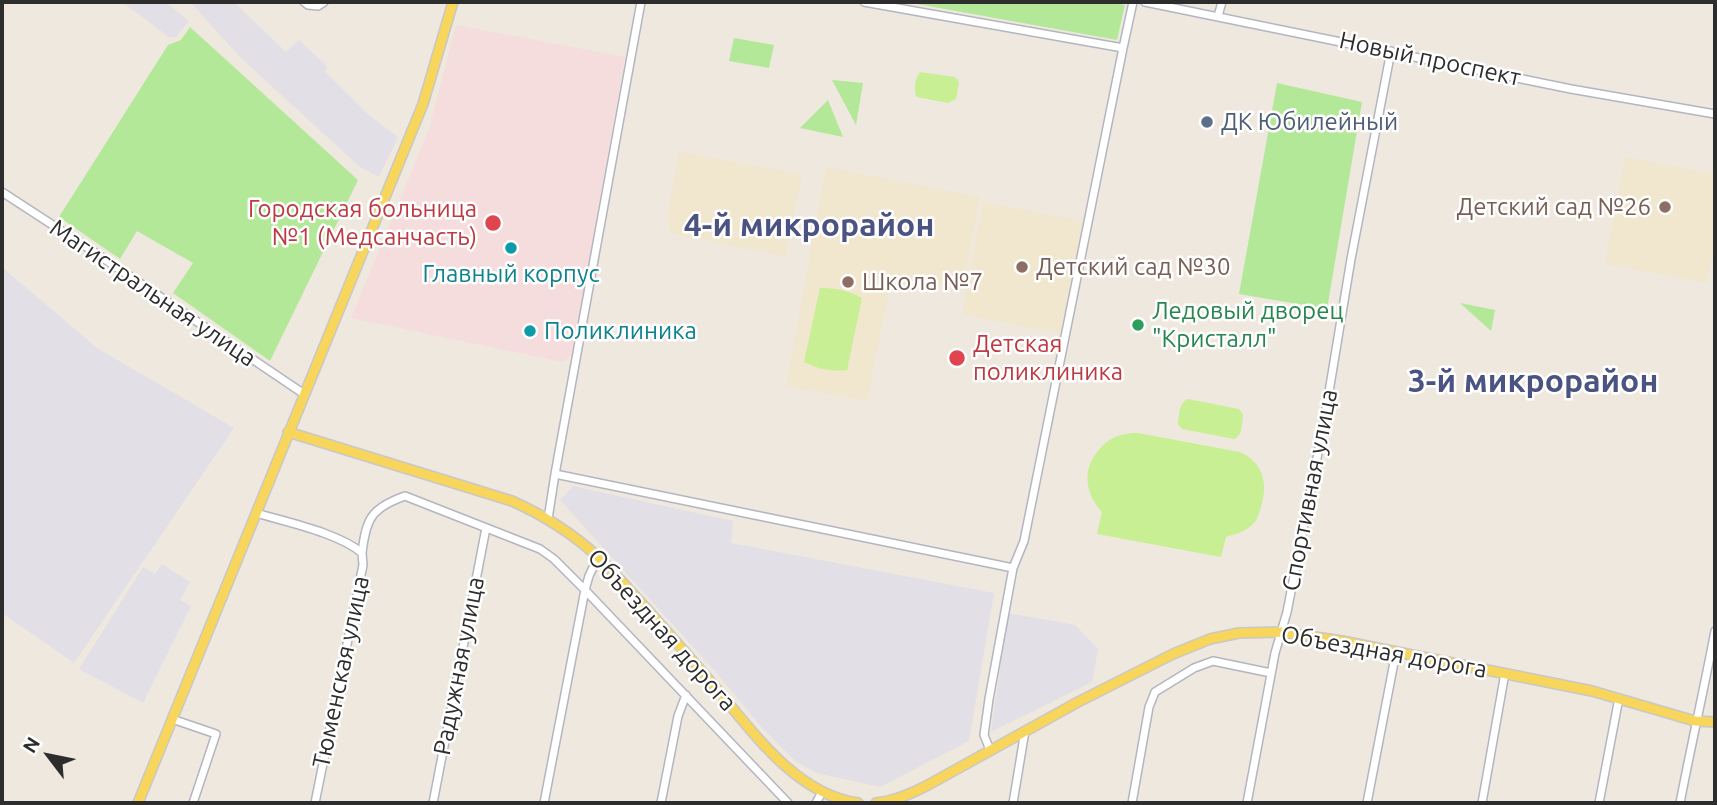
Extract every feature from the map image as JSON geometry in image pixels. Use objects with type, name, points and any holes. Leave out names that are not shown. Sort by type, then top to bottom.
[{"type":"main road","points":[[142,802],[172,719],[423,104],[453,2]]},
{"type":"main road","name":"Объездная дорога","points":[[288,432],[512,501],[565,530],[598,557],[707,677],[757,737],[790,770],[822,792],[858,803]]},
{"type":"main road","name":"Объездная дорога","points":[[876,803],[906,796],[1078,702],[1191,646],[1225,635],[1256,632],[1281,632],[1396,652],[1619,698],[1695,721],[1715,722]]},
{"type":"street","points":[[304,2],[308,5],[321,4]]},
{"type":"street","points":[[548,519],[641,2]]},
{"type":"street","points":[[864,2],[1123,48]]},
{"type":"street","points":[[990,750],[984,735],[985,724],[1013,568],[1026,533],[1133,2]]},
{"type":"street","name":"Новый проспект","points":[[1146,2],[1571,89],[1715,114]]},
{"type":"street","points":[[1218,16],[1222,2]]},
{"type":"street","name":"Спортивная улица","points":[[1247,803],[1275,653],[1287,612],[1321,435],[1351,258],[1391,51]]},
{"type":"street","name":"Магистральная улица","points":[[2,192],[304,394]]},
{"type":"street","points":[[555,474],[1013,568]]},
{"type":"street","points":[[362,553],[370,517],[393,500],[405,496],[540,549],[585,590],[788,803]]},
{"type":"street","name":"Тюменская улица","points":[[256,513],[337,538],[353,545],[362,553],[363,565],[315,803]]},
{"type":"street","name":"Радужная улица","points":[[433,803],[486,528]]},
{"type":"street","points":[[544,803],[585,590],[598,557]]},
{"type":"street","points":[[1680,803],[1715,631]]},
{"type":"street","points":[[1367,803],[1396,652]]},
{"type":"street","points":[[1132,803],[1149,707],[1155,692],[1194,668],[1213,661],[1271,673]]},
{"type":"street","points":[[1482,803],[1505,674]]},
{"type":"street","points":[[661,803],[678,716],[686,695]]},
{"type":"street","points":[[1599,803],[1619,698]]},
{"type":"street","points":[[172,719],[216,734],[193,803]]},
{"type":"street","points":[[1013,803],[1025,731]]},
{"type":"street","points":[[816,803],[822,792]]},
{"type":"shaded area","points":[[122,2],[165,2],[189,21],[176,37],[169,37]]},
{"type":"shaded area","points":[[190,2],[234,2],[286,52],[299,40],[327,66],[325,72],[369,115],[398,137],[379,177],[360,167],[242,59]]},
{"type":"shaded area","name":"Городская больница №1 (Медсанчасть)","points":[[456,25],[625,57],[572,355],[563,362],[351,318],[429,129]]},
{"type":"shaded area","points":[[679,152],[802,174],[786,257],[670,233],[667,216]]},
{"type":"shaded area","name":"Детский сад №26","points":[[1625,157],[1715,174],[1715,240],[1707,283],[1605,264]]},
{"type":"shaded area","name":"Школа №7","points":[[826,167],[980,197],[963,289],[892,275],[867,401],[786,386]]},
{"type":"shaded area","name":"Детский сад №30","points":[[983,202],[1083,221],[1060,334],[962,314]]},
{"type":"shaded area","points":[[2,267],[97,348],[234,428],[74,663],[2,613]]},
{"type":"shaded area","points":[[573,486],[733,521],[731,543],[994,593],[969,741],[880,787],[817,773],[796,762],[763,729],[713,669],[560,500]]},
{"type":"shaded area","points":[[162,564],[190,582],[180,600],[191,606],[143,703],[79,669],[143,567],[155,574]]},
{"type":"shaded area","points":[[1008,613],[1075,625],[1098,649],[1092,682],[991,732]]},
{"type":"green space","points":[[906,2],[1110,2],[1125,5],[1117,40]]},
{"type":"green space","points":[[190,27],[358,180],[270,361],[173,293],[193,263],[137,231],[120,259],[59,217],[168,45],[181,40]]},
{"type":"green space","points":[[734,38],[774,45],[769,68],[729,61]]},
{"type":"green space","points":[[920,72],[954,77],[958,80],[956,99],[948,103],[917,97],[915,85]]},
{"type":"green space","points":[[832,80],[863,83],[856,125]]},
{"type":"green space","points":[[1277,83],[1362,102],[1327,309],[1239,294]]},
{"type":"green space","points":[[828,100],[843,137],[800,128]]},
{"type":"green space","points":[[820,288],[841,290],[862,298],[847,370],[825,369],[804,362]]},
{"type":"green space","points":[[1460,303],[1495,310],[1491,331]]},
{"type":"green space","points":[[1188,399],[1239,409],[1243,414],[1239,435],[1234,439],[1182,429],[1178,424],[1179,413],[1181,406]]},
{"type":"green space","points":[[1138,433],[1240,452],[1259,468],[1264,490],[1257,519],[1245,530],[1226,537],[1221,557],[1097,534],[1102,512],[1089,490],[1089,466],[1109,440]]},
{"type":"place","name":"ДК Юбилейный","points":[[1207,122]]},
{"type":"place","name":"Детский сад №26","points":[[1665,207]]},
{"type":"place","name":"Городская больница №1 (Медсанчасть)","points":[[493,223]]},
{"type":"place","name":"Главный корпус","points":[[511,248]]},
{"type":"place","name":"Детский сад №30","points":[[1022,267]]},
{"type":"place","name":"Школа №7","points":[[848,282]]},
{"type":"place","name":"Ледовый дворец \"Кристалл\"","points":[[1138,325]]},
{"type":"place","name":"Поликлиника","points":[[530,331]]},
{"type":"place","name":"Детская поликлиника","points":[[957,358]]},
{"type":"district","name":"4-й микрорайон","points":[[809,225]]},
{"type":"district","name":"3-й микрорайон","points":[[1533,381]]}]
